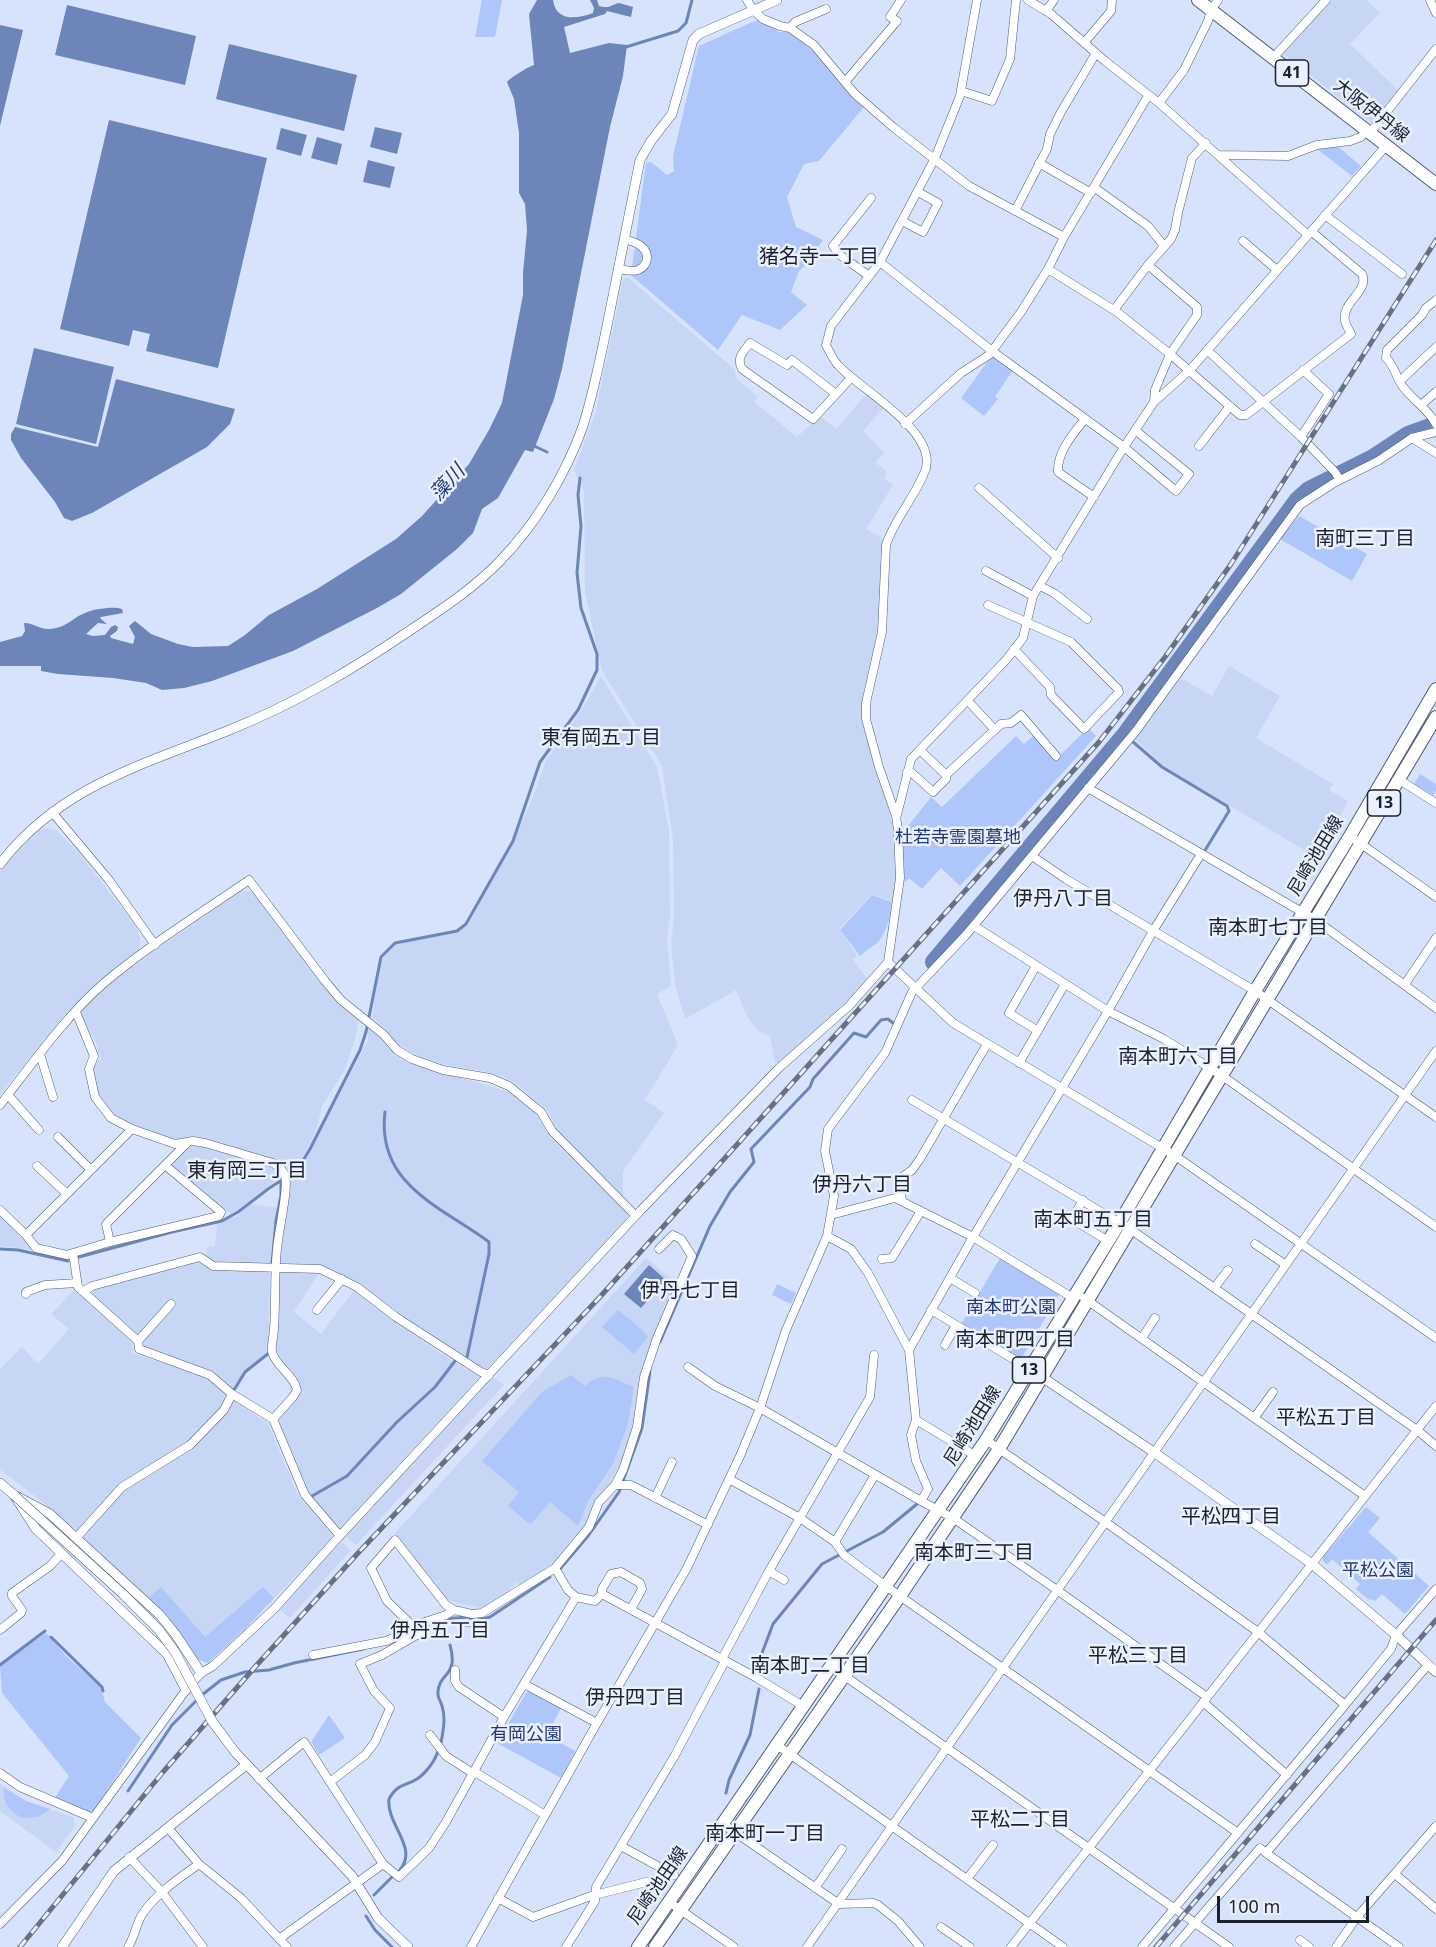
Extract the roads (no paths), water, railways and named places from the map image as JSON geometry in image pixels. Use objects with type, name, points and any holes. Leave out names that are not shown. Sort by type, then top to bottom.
[{"type":"main road","name":"大阪伊丹線","points":[[1198,0],[1214,5],[1273,58],[1436,184]]},
{"type":"main road","name":"尼崎池田線","points":[[655,1947],[900,1596],[999,1449],[1088,1300],[1162,1147],[1255,991],[1308,917],[1355,840],[1436,688]]},
{"type":"main road","name":"尼崎池田線","points":[[1355,840],[1398,779],[1436,717]]},
{"type":"main road","name":"尼崎池田線","points":[[638,1947],[669,1902],[679,1878],[723,1824],[976,1456],[1108,1241],[1125,1225],[1174,1155],[1266,999],[1308,917]]},
{"type":"street","points":[[747,0],[763,19],[790,28],[814,45],[855,94],[893,127],[969,186],[1064,237]]},
{"type":"street","points":[[0,864],[30,831],[52,812],[101,781],[248,722],[327,684],[450,604],[502,560],[550,496],[582,428],[594,390],[640,160],[651,141],[672,114],[693,40],[699,34],[777,0]]},
{"type":"street","points":[[846,81],[897,21],[890,17],[900,0]]},
{"type":"street","points":[[0,1924],[62,1861],[186,1690],[201,1673],[213,1666],[274,1609],[635,1215],[779,1068],[849,1006],[888,962],[900,878],[897,816],[869,729],[866,703],[882,632],[886,545],[890,533],[926,470],[927,453],[921,440],[905,424],[868,388],[851,378],[836,363],[826,345],[831,326],[880,262],[935,158],[961,91],[977,0]]},
{"type":"street","points":[[961,91],[992,101],[1010,59],[1016,0]]},
{"type":"street","points":[[1028,0],[1046,11],[1159,103],[1309,233],[1362,274],[1364,282],[1345,314],[1351,334],[1246,415],[1240,415],[1190,370],[1114,310],[1048,269]]},
{"type":"street","points":[[1046,11],[1054,0]]},
{"type":"street","points":[[1084,43],[1111,11],[1112,0]]},
{"type":"street","points":[[1273,58],[1326,0]]},
{"type":"street","points":[[1430,0],[1436,13]]},
{"type":"street","points":[[1159,103],[1184,70],[1214,5]]},
{"type":"street","points":[[790,28],[795,22],[826,9]]},
{"type":"street","points":[[1219,155],[1288,156],[1317,145],[1350,141],[1361,137],[1368,132],[1436,48]]},
{"type":"street","points":[[1015,211],[1061,112],[1096,53]]},
{"type":"street","points":[[905,424],[961,373],[989,356],[1048,269],[1064,237],[1148,96]]},
{"type":"street","points":[[1114,310],[1175,230],[1192,158],[1206,143]]},
{"type":"street","points":[[897,816],[911,759],[1006,660],[1023,638],[1033,596],[1154,402],[1190,370],[1386,146]]},
{"type":"street","points":[[1039,163],[1093,190],[1148,226],[1164,246]]},
{"type":"street","points":[[903,221],[923,232],[938,203],[918,192]]},
{"type":"street","points":[[869,276],[840,255],[833,246],[871,198]]},
{"type":"street","points":[[1325,215],[1402,274]]},
{"type":"street","points":[[618,269],[630,271],[641,269],[646,264],[648,256],[639,244],[624,239]]},
{"type":"street","points":[[1243,241],[1277,270]]},
{"type":"street","points":[[880,262],[992,351],[1124,447],[1176,491],[1189,474],[1135,430]]},
{"type":"street","points":[[1148,265],[1197,307],[1197,315],[1170,354],[1155,390],[1154,402]]},
{"type":"street","points":[[1436,300],[1387,350],[1386,358],[1392,363],[1402,386],[1436,424]]},
{"type":"street","points":[[836,394],[792,360],[787,364],[750,343],[741,354],[739,363],[741,369],[813,419],[851,378]]},
{"type":"street","points":[[1400,381],[1436,347]]},
{"type":"street","points":[[1207,350],[1301,437],[1340,480]]},
{"type":"street","points":[[1301,437],[1329,394],[1303,370]]},
{"type":"street","points":[[1421,405],[1436,392]]},
{"type":"street","points":[[1211,446],[1201,443],[1230,406]]},
{"type":"street","points":[[1085,418],[1066,445],[1058,463],[1058,472],[1094,498]]},
{"type":"street","points":[[471,1947],[687,1568],[708,1525],[760,1408],[782,1341],[827,1236],[834,1196],[825,1151],[828,1129],[885,1053],[912,992],[974,926],[1136,730],[1300,504],[1378,461],[1412,438],[1436,432]]},
{"type":"street","points":[[1412,438],[1436,453]]},
{"type":"street","points":[[979,489],[1058,558]]},
{"type":"street","points":[[986,571],[1033,596]]},
{"type":"street","points":[[1040,586],[1054,593],[1087,619]]},
{"type":"street","points":[[988,605],[1071,642],[1119,689],[1119,692],[1084,729],[1051,695],[1050,687],[1014,649]]},
{"type":"street","points":[[968,701],[995,730]]},
{"type":"street","points":[[907,772],[912,773],[933,792],[946,780],[946,775],[1001,724],[1011,723],[1021,715],[1056,756]]},
{"type":"street","points":[[920,750],[946,775]]},
{"type":"street","points":[[1398,779],[1436,803]]},
{"type":"street","points":[[1088,788],[1308,917],[1436,1008]]},
{"type":"street","points":[[52,812],[109,880],[155,945]]},
{"type":"street","points":[[1355,840],[1436,897]]},
{"type":"street","points":[[909,1350],[1153,931],[1201,854]]},
{"type":"street","points":[[1032,856],[1255,991],[1436,1117]]},
{"type":"street","points":[[0,1105],[40,1054],[103,984],[249,880],[341,1000],[384,1035],[397,1050],[411,1059],[443,1070],[490,1078],[509,1086],[541,1112],[552,1131],[635,1215]]},
{"type":"street","points":[[974,926],[1108,1011],[1164,1040],[1221,1075],[1436,1227]]},
{"type":"street","points":[[1405,984],[1436,938]]},
{"type":"street","points":[[888,962],[953,1023],[1162,1147],[1436,1338]]},
{"type":"street","points":[[1036,966],[1009,1013],[1038,1031]]},
{"type":"street","points":[[1019,1063],[1065,984]]},
{"type":"street","points":[[76,1012],[94,1056],[89,1069],[98,1102],[111,1118],[132,1129],[175,1144],[193,1141],[205,1143],[273,1163],[281,1169],[286,1178],[275,1268],[273,1353],[295,1383],[297,1390],[273,1419]]},
{"type":"street","points":[[902,1201],[898,1180],[912,1170],[987,1044]]},
{"type":"street","points":[[807,1947],[1436,1051]]},
{"type":"street","points":[[40,1054],[53,1097]]},
{"type":"street","points":[[8,1095],[39,1130]]},
{"type":"street","points":[[912,1100],[1125,1225],[1417,1430],[1436,1446]]},
{"type":"street","points":[[26,1235],[132,1129]]},
{"type":"street","points":[[58,1137],[91,1170]]},
{"type":"street","points":[[110,1242],[106,1224],[187,1143]]},
{"type":"street","points":[[37,1166],[67,1194]]},
{"type":"street","points":[[0,1210],[36,1248],[67,1255],[110,1242],[219,1216],[221,1212],[166,1166]]},
{"type":"street","points":[[831,1215],[895,1198],[973,1238],[1075,1296],[1088,1300],[1365,1496]]},
{"type":"street","points":[[1083,1200],[1072,1219],[1108,1241]]},
{"type":"street","points":[[882,1259],[892,1258],[921,1211]]},
{"type":"street","points":[[330,1782],[365,1755],[375,1742],[390,1708],[374,1691],[360,1664],[382,1655],[420,1633],[387,1601],[371,1568],[395,1540],[444,1603],[454,1610],[472,1614],[482,1612],[555,1568],[589,1527],[599,1502],[616,1485],[637,1427],[644,1377],[657,1338],[692,1256],[681,1239],[673,1234],[659,1249]]},
{"type":"street","points":[[827,1236],[851,1249],[868,1273],[909,1350],[916,1420],[911,1435],[916,1461],[928,1489],[921,1501]]},
{"type":"street","points":[[1255,1244],[1286,1265]]},
{"type":"street","points":[[73,1253],[78,1287],[138,1341],[139,1349],[210,1375],[232,1394],[273,1419],[305,1495],[340,1536]]},
{"type":"street","points":[[84,1291],[92,1286],[200,1257],[213,1266],[321,1269],[357,1287],[396,1317],[489,1375]]},
{"type":"street","points":[[1215,1287],[1228,1270]]},
{"type":"street","points":[[950,1278],[975,1293]]},
{"type":"street","points":[[317,1310],[342,1279]]},
{"type":"street","points":[[26,1294],[26,1292],[45,1285],[77,1283]]},
{"type":"street","points":[[138,1341],[171,1304]]},
{"type":"street","points":[[931,1310],[1042,1376],[1312,1564],[1396,1635],[1432,1669],[1266,1853]]},
{"type":"street","points":[[1142,1338],[1155,1318]]},
{"type":"street","points":[[945,1345],[956,1326]]},
{"type":"street","points":[[566,1947],[595,1901],[596,1887],[674,1757],[769,1571],[870,1397],[874,1355]]},
{"type":"street","points":[[688,1367],[715,1386],[760,1408],[938,1512],[953,1518],[1057,1590],[1205,1700],[1287,1775]]},
{"type":"street","points":[[1255,1417],[1273,1392]]},
{"type":"street","points":[[77,1537],[122,1487],[193,1442],[224,1410],[232,1394]]},
{"type":"street","points":[[1011,1947],[1436,1406]]},
{"type":"street","points":[[916,1420],[976,1456]]},
{"type":"street","points":[[986,1440],[1104,1521],[1258,1632],[1345,1705]]},
{"type":"street","points":[[655,1498],[672,1462]]},
{"type":"street","points":[[835,1542],[875,1475]]},
{"type":"street","points":[[729,1479],[800,1518],[835,1542],[844,1555],[887,1587],[1238,1833]]},
{"type":"street","points":[[0,1483],[123,1594],[159,1630],[175,1653],[212,1721],[235,1752],[352,1876],[378,1918],[408,1947]]},
{"type":"street","points":[[616,1485],[627,1484],[708,1525]]},
{"type":"street","points":[[14,1495],[51,1514],[160,1615],[201,1673]]},
{"type":"street","points":[[14,1495],[36,1529],[166,1654],[186,1690]]},
{"type":"street","points":[[0,1630],[22,1610],[12,1593],[50,1566],[61,1554]]},
{"type":"street","points":[[555,1568],[568,1590],[576,1597],[595,1601],[602,1594],[602,1589],[612,1574],[621,1572],[640,1583],[642,1589],[631,1609]]},
{"type":"street","points":[[769,1571],[784,1580]]},
{"type":"street","points":[[1142,1947],[1391,1649],[1396,1635],[1436,1589]]},
{"type":"street","points":[[602,1594],[646,1619],[656,1621],[803,1706]]},
{"type":"street","points":[[259,1779],[304,1742],[383,1864],[399,1877],[429,1848],[576,1597]]},
{"type":"street","points":[[313,1655],[386,1641],[454,1610]]},
{"type":"street","points":[[832,1667],[1229,1947]]},
{"type":"street","points":[[455,1670],[455,1682],[459,1687],[504,1717]]},
{"type":"street","points":[[524,1684],[597,1723]]},
{"type":"street","points":[[430,1735],[449,1758],[545,1815]]},
{"type":"street","points":[[777,1745],[1063,1947]]},
{"type":"street","points":[[62,1947],[114,1871],[246,1765]]},
{"type":"street","points":[[0,1773],[20,1787],[93,1818]]},
{"type":"street","points":[[723,1824],[839,1904],[873,1903],[878,1905],[898,1921],[920,1947]]},
{"type":"street","points":[[1336,1947],[1357,1917],[1436,1826]]},
{"type":"street","points":[[168,1828],[199,1864],[241,1898],[287,1947]]},
{"type":"street","points":[[967,1879],[993,1845]]},
{"type":"street","points":[[621,1846],[679,1878]]},
{"type":"street","points":[[1174,1947],[1260,1848],[1399,1947]]},
{"type":"street","points":[[815,1888],[842,1849]]},
{"type":"street","points":[[129,1857],[161,1891],[203,1947]]},
{"type":"street","points":[[128,1947],[142,1915],[161,1891],[199,1864]]},
{"type":"street","points":[[279,1939],[383,1864]]},
{"type":"street","points":[[1395,1874],[1436,1909]]},
{"type":"street","points":[[498,1898],[533,1917],[595,1896],[679,1878]]},
{"type":"street","points":[[669,1902],[734,1947]]},
{"type":"street","points":[[941,1927],[970,1947]]},
{"type":"street","points":[[1300,1940],[1309,1947]]},
{"type":"waterway","points":[[626,47],[678,31],[686,23],[692,0]]},
{"type":"waterway","points":[[934,962],[1125,735],[1297,501],[1309,490],[1373,458],[1408,435],[1436,425]]},
{"type":"waterway","points":[[532,445],[547,452]]},
{"type":"waterway","points":[[79,1257],[222,1221],[291,1174],[299,1167],[310,1149],[360,1050],[366,1032],[381,957],[395,943],[457,931],[466,924],[513,841],[540,762],[578,710],[597,670],[597,654],[581,608],[577,573],[581,526],[578,495],[580,478]]},
{"type":"waterway","points":[[1125,735],[1162,767],[1227,806],[1229,811],[1204,852]]},
{"type":"waterway","points":[[660,1342],[710,1226],[730,1192],[754,1162],[751,1149],[810,1087],[813,1079],[854,1033],[866,1037],[881,1020],[888,1019],[893,1023]]},
{"type":"waterway","points":[[385,1112],[385,1137],[391,1158],[402,1176],[433,1205],[489,1242],[489,1254],[467,1357]]},
{"type":"waterway","points":[[272,1264],[281,1182]]},
{"type":"waterway","points":[[0,1249],[18,1250],[68,1261]]},
{"type":"waterway","points":[[234,1390],[245,1372],[269,1353]]},
{"type":"waterway","points":[[312,1496],[347,1476],[397,1422],[435,1387],[455,1361]]},
{"type":"waterway","points":[[560,1569],[588,1536],[619,1492],[642,1428],[650,1371]]},
{"type":"waterway","points":[[756,1669],[773,1624],[822,1564],[883,1532],[917,1504]]},
{"type":"waterway","points":[[444,1619],[468,1617],[475,1621],[490,1617],[550,1577]]},
{"type":"waterway","points":[[465,1625],[474,1626],[485,1619]]},
{"type":"waterway","points":[[0,1665],[45,1631]]},
{"type":"waterway","points":[[51,1637],[102,1687],[103,1691]]},
{"type":"waterway","points":[[441,1743],[444,1715],[438,1692],[452,1663],[450,1645]]},
{"type":"waterway","points":[[202,1695],[221,1680],[245,1672],[269,1670],[363,1649]]},
{"type":"waterway","points":[[726,1793],[729,1780],[750,1735],[759,1689]]},
{"type":"waterway","points":[[128,1791],[172,1725],[197,1700]]},
{"type":"waterway","points":[[399,1871],[406,1854],[389,1809],[389,1799],[398,1788],[424,1774],[438,1751]]},
{"type":"waterway","points":[[374,1895],[393,1876]]},
{"type":"waterway","points":[[366,1916],[375,1930],[392,1947]]},
{"type":"railway","points":[[20,1947],[163,1772],[255,1667],[359,1552],[599,1298],[1099,742],[1165,657],[1231,564],[1436,240]]},
{"type":"railway","points":[[1156,1947],[1436,1620]]},
{"type":"district","name":"猪名寺一丁目","points":[[819,257]]},
{"type":"district","name":"南町三丁目","points":[[1365,539]]},
{"type":"district","name":"東有岡五丁目","points":[[601,738]]},
{"type":"district","name":"伊丹八丁目","points":[[1063,899]]},
{"type":"district","name":"南本町七丁目","points":[[1268,928]]},
{"type":"district","name":"南本町六丁目","points":[[1178,1057]]},
{"type":"district","name":"東有岡三丁目","points":[[247,1171]]},
{"type":"district","name":"伊丹六丁目","points":[[862,1185]]},
{"type":"district","name":"南本町五丁目","points":[[1093,1220]]},
{"type":"district","name":"伊丹七丁目","points":[[690,1291]]},
{"type":"district","name":"南本町四丁目","points":[[1015,1340]]},
{"type":"district","name":"平松五丁目","points":[[1326,1418]]},
{"type":"district","name":"平松四丁目","points":[[1231,1517]]},
{"type":"district","name":"南本町三丁目","points":[[974,1553]]},
{"type":"district","name":"伊丹五丁目","points":[[440,1631]]},
{"type":"district","name":"平松三丁目","points":[[1138,1656]]},
{"type":"district","name":"南本町二丁目","points":[[810,1666]]},
{"type":"district","name":"伊丹四丁目","points":[[635,1698]]},
{"type":"district","name":"平松二丁目","points":[[1020,1820]]},
{"type":"district","name":"南本町一丁目","points":[[765,1834]]},
{"type":"water label","name":"藻川","points":[[448,483]]},
{"type":"park label","name":"杜若寺霊園墓地","points":[[958,838]]},
{"type":"park label","name":"南本町公園","points":[[1011,1308]]},
{"type":"park label","name":"平松公園","points":[[1378,1571]]},
{"type":"park label","name":"有岡公園","points":[[526,1735]]}]
